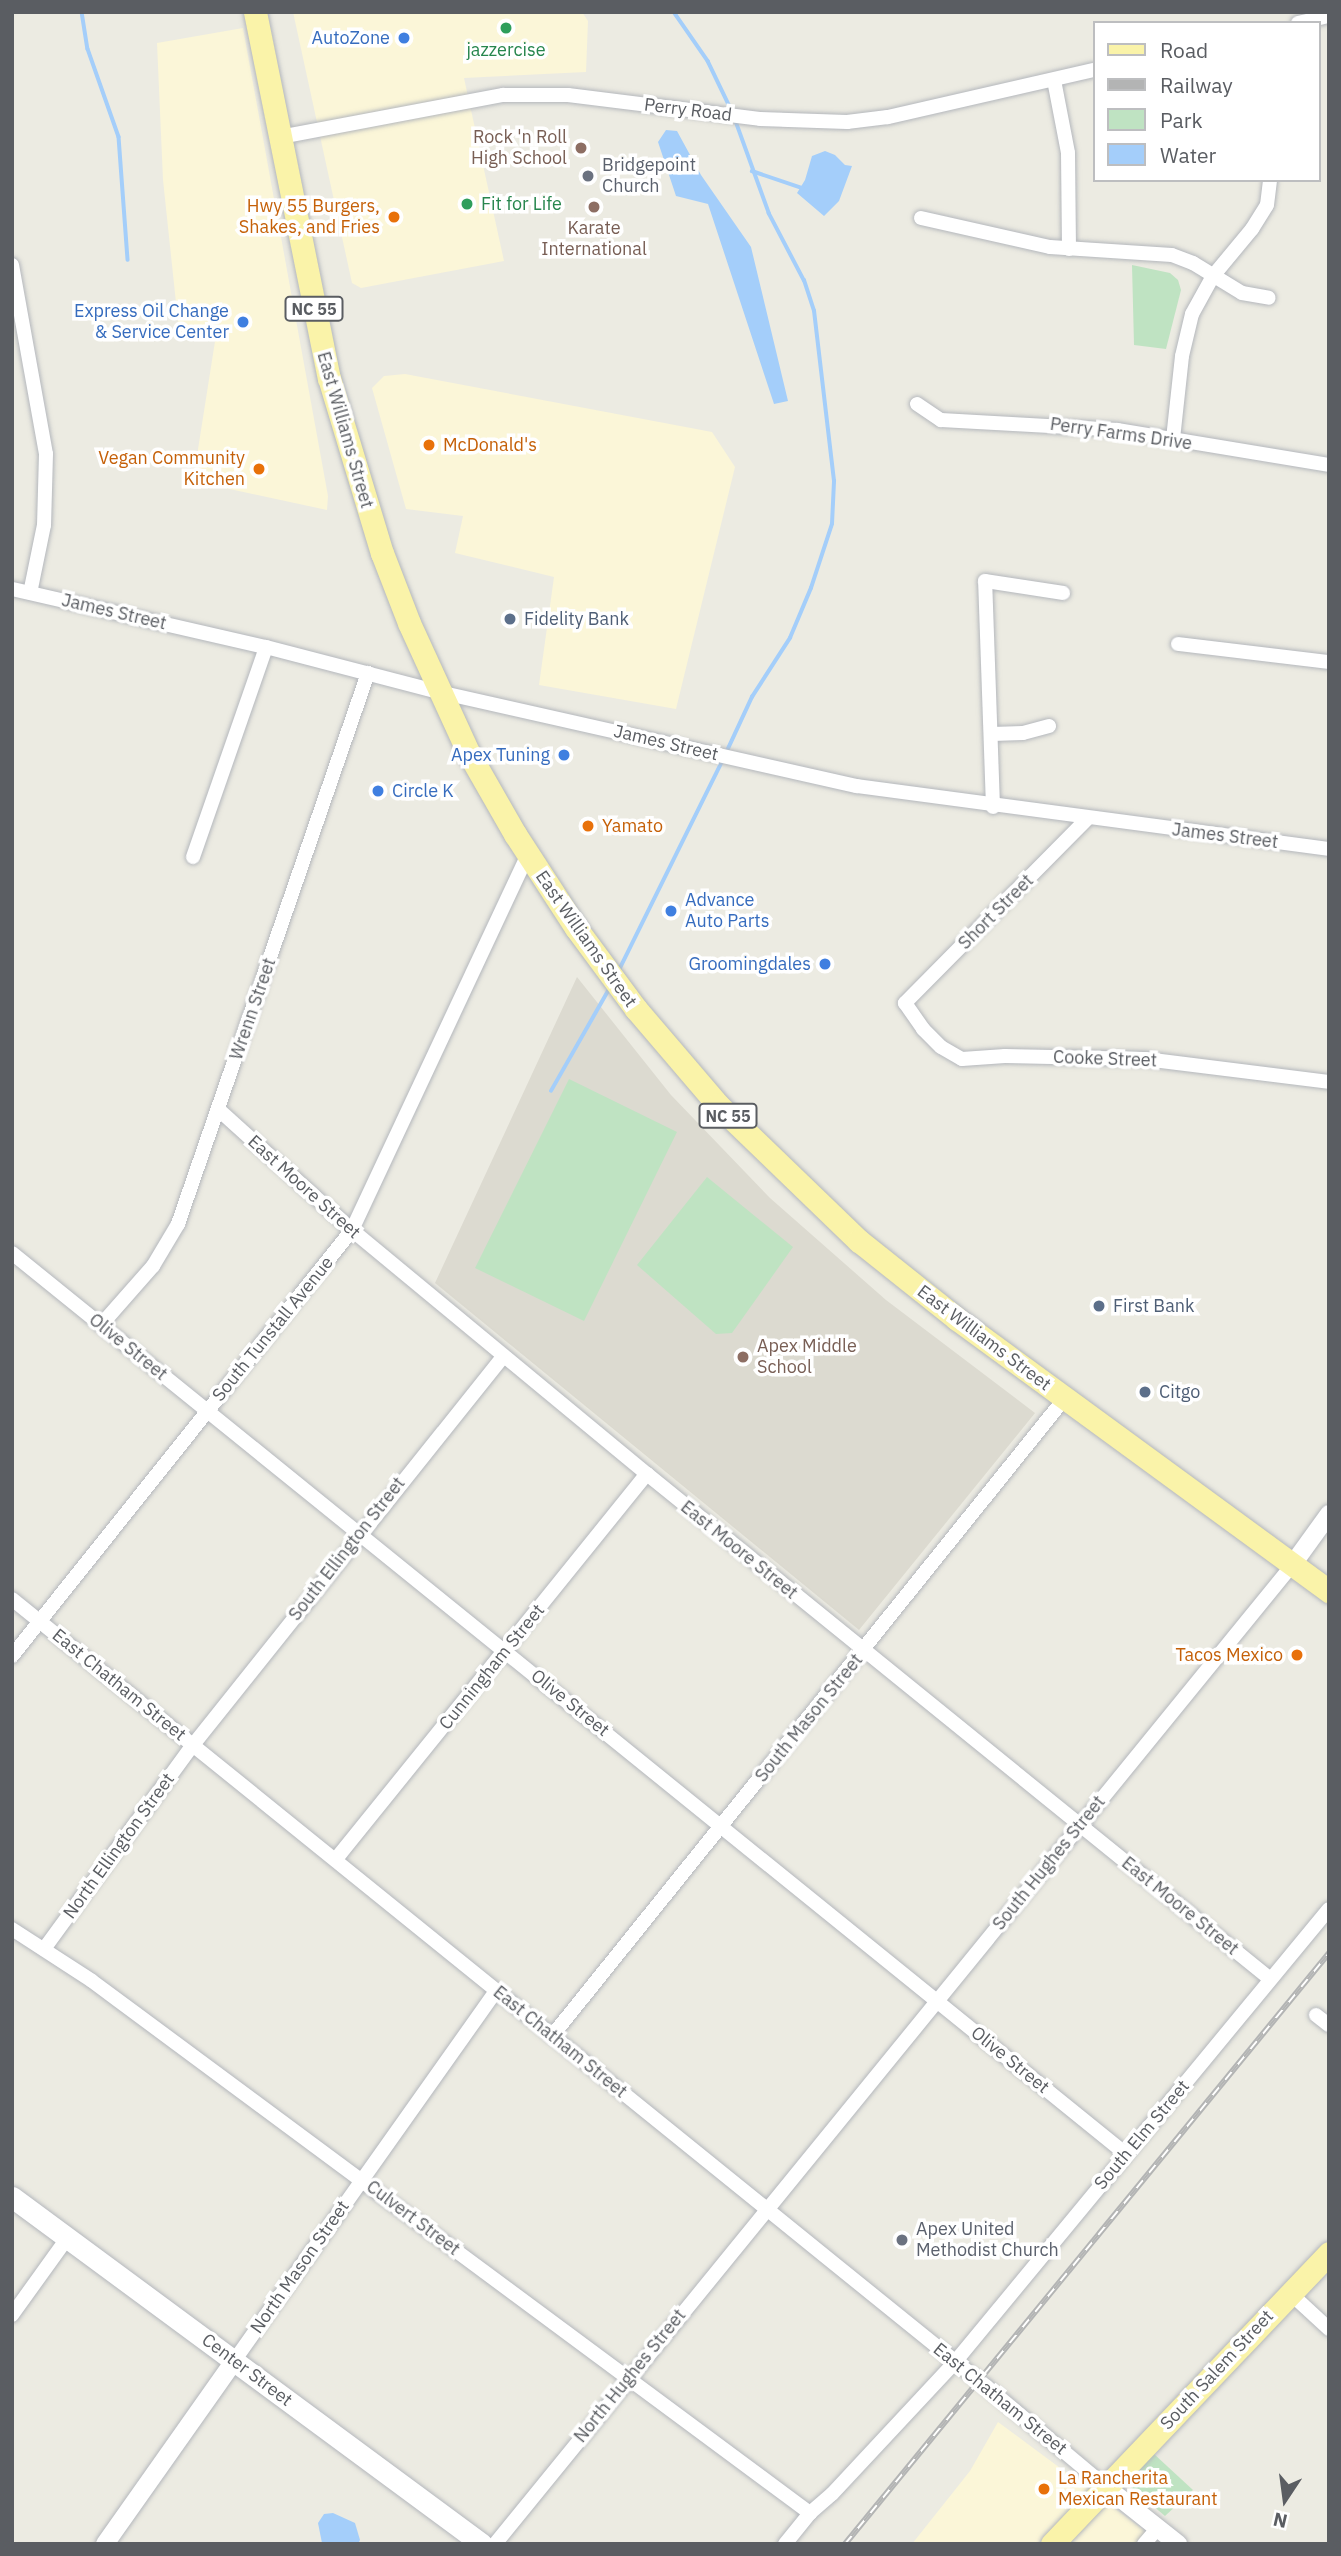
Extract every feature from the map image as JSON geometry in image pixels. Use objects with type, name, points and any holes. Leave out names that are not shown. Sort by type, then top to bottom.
[{"type":"main road","name":"East Williams Street","points":[[255,12],[312,303],[341,423],[382,552],[439,692],[482,779],[576,928],[636,1009],[697,1083],[765,1154],[870,1251],[1329,1591]]},
{"type":"main road","name":"Center Street","points":[[12,2197],[482,2544]]},
{"type":"main road","name":"South Salem Street","points":[[1052,2544],[1329,2253]]},
{"type":"street","points":[[1307,21],[1329,16]]},
{"type":"street","name":"Perry Road","points":[[280,137],[503,95],[568,95],[742,117],[823,122],[867,120],[1092,70]]},
{"type":"street","points":[[1054,80],[1068,153],[1069,249]]},
{"type":"street","points":[[1173,439],[1186,333],[1192,314],[1213,276],[1252,229],[1267,205],[1270,182]]},
{"type":"street","points":[[921,218],[1030,244],[1172,255],[1193,263],[1242,293],[1269,298]]},
{"type":"street","points":[[12,265],[47,454],[44,525],[30,593]]},
{"type":"street","name":"Perry Farms Drive","points":[[917,404],[941,420],[1085,426],[1329,465]]},
{"type":"street","points":[[993,807],[985,581],[1063,593]]},
{"type":"street","name":"James Street","points":[[12,589],[266,647],[439,692],[857,786],[993,807],[1329,849]]},
{"type":"street","points":[[1178,644],[1329,662]]},
{"type":"street","points":[[193,857],[266,647]]},
{"type":"street","name":"Wrenn Street","points":[[101,1325],[167,1247],[219,1110],[368,673]]},
{"type":"street","points":[[992,734],[1023,733],[1049,726]]},
{"type":"street","name":"Short Street","points":[[905,1003],[1087,819]]},
{"type":"street","name":"South Tunstall Avenue","points":[[12,1656],[38,1620],[352,1230],[528,855]]},
{"type":"street","name":"Cooke Street","points":[[905,1003],[941,1047],[962,1059],[1005,1056],[1145,1059],[1329,1082]]},
{"type":"street","name":"East Moore Street","points":[[219,1110],[352,1230],[503,1356],[1269,1978]]},
{"type":"street","name":"Olive Street","points":[[12,1253],[1126,2154]]},
{"type":"street","name":"South Ellington Street","points":[[194,1745],[359,1533],[503,1356]]},
{"type":"street","name":"South Mason Street","points":[[552,2036],[1065,1398]]},
{"type":"street","name":"Cunningham Street","points":[[336,1860],[647,1474]]},
{"type":"street","name":"South Hughes Street","points":[[767,2210],[1293,1564],[1329,1514]]},
{"type":"street","name":"East Chatham Street","points":[[12,1599],[1106,2487]]},
{"type":"street","name":"North Ellington Street","points":[[44,1949],[194,1745]]},
{"type":"street","name":"South Elm Street","points":[[785,2544],[810,2513],[832,2494],[955,2362],[1269,1978],[1329,1909]]},
{"type":"street","name":"Culvert Street","points":[[12,1929],[44,1949],[362,2180],[810,2513]]},
{"type":"street","name":"North Mason Street","points":[[105,2544],[496,1991]]},
{"type":"street","points":[[1316,2015],[1329,2025]]},
{"type":"street","name":"North Hughes Street","points":[[495,2544],[767,2210]]},
{"type":"street","points":[[12,2315],[68,2237]]},
{"type":"street","points":[[1290,2293],[1329,2329]]},
{"type":"street","points":[[1106,2487],[1178,2544]]},
{"type":"street","points":[[1144,2544],[1158,2528]]},
{"type":"shaded area","points":[[293,12],[582,12],[588,21],[586,72],[464,78],[504,261],[361,288],[352,283]]},
{"type":"shaded area","points":[[243,28],[328,496],[327,510],[193,481],[216,335],[179,331],[163,180],[157,43]]},
{"type":"shaded area","points":[[405,374],[712,432],[735,467],[676,709],[539,685],[554,577],[455,553],[463,516],[406,509],[372,388],[384,376]]},
{"type":"shaded area","name":"Apex Middle School","points":[[577,977],[671,1095],[770,1198],[886,1300],[1035,1413],[859,1630],[435,1283]]},
{"type":"shaded area","points":[[998,2422],[1145,2531],[1139,2544],[912,2544],[970,2471]]},
{"type":"green space","points":[[1132,265],[1170,273],[1178,280],[1181,290],[1166,349],[1134,345]]},
{"type":"green space","points":[[569,1079],[677,1132],[584,1321],[475,1268]]},
{"type":"green space","points":[[707,1177],[793,1247],[732,1333],[716,1334],[637,1265]]},
{"type":"green space","points":[[1154,2454],[1193,2490],[1165,2516],[1126,2483]]},
{"type":"water","points":[[666,130],[677,131],[701,175],[751,247],[788,401],[774,404],[708,204],[676,196],[658,142]]},
{"type":"water","points":[[825,151],[835,155],[845,165],[852,166],[839,201],[824,216],[797,193],[805,180],[812,156]]},
{"type":"water","points":[[333,2513],[355,2523],[360,2540],[358,2544],[322,2543],[318,2523],[324,2514]]},
{"type":"waterway","points":[[82,12],[88,49],[119,137],[128,260]]},
{"type":"waterway","points":[[674,12],[708,61],[733,113]]},
{"type":"waterway","points":[[726,753],[752,697],[790,638],[811,588],[832,524],[834,481],[814,311],[804,281],[769,214],[735,120]]},
{"type":"waterway","points":[[752,171],[802,188]]},
{"type":"waterway","points":[[619,970],[723,760]]},
{"type":"waterway","points":[[551,1091],[608,991]]},
{"type":"railway","points":[[845,2544],[1329,1953]]},
{"type":"place","name":"jazzercise","points":[[506,28]]},
{"type":"place","name":"AutoZone","points":[[404,38]]},
{"type":"place","name":"Rock 'n Roll High School","points":[[581,148]]},
{"type":"place","name":"Bridgepoint Church","points":[[588,176]]},
{"type":"place","name":"Fit for Life","points":[[467,204]]},
{"type":"place","name":"Karate International","points":[[594,207]]},
{"type":"place","name":"Hwy 55 Burgers, Shakes, and Fries","points":[[394,217]]},
{"type":"place","name":"Express Oil Change & Service Center","points":[[243,322]]},
{"type":"place","name":"McDonald's","points":[[429,445]]},
{"type":"place","name":"Vegan Community Kitchen","points":[[259,469]]},
{"type":"place","name":"Fidelity Bank","points":[[510,619]]},
{"type":"place","name":"Apex Tuning","points":[[564,755]]},
{"type":"place","name":"Circle K","points":[[378,791]]},
{"type":"place","name":"Yamato","points":[[588,826]]},
{"type":"place","name":"Advance Auto Parts","points":[[671,911]]},
{"type":"place","name":"Groomingdales","points":[[825,964]]},
{"type":"place","name":"First Bank","points":[[1099,1306]]},
{"type":"place","name":"Apex Middle School","points":[[743,1357]]},
{"type":"place","name":"Citgo","points":[[1145,1392]]},
{"type":"place","name":"Tacos Mexico","points":[[1297,1655]]},
{"type":"place","name":"Apex United Methodist Church","points":[[902,2240]]},
{"type":"place","name":"La Rancherita Mexican Restaurant","points":[[1044,2489]]}]
